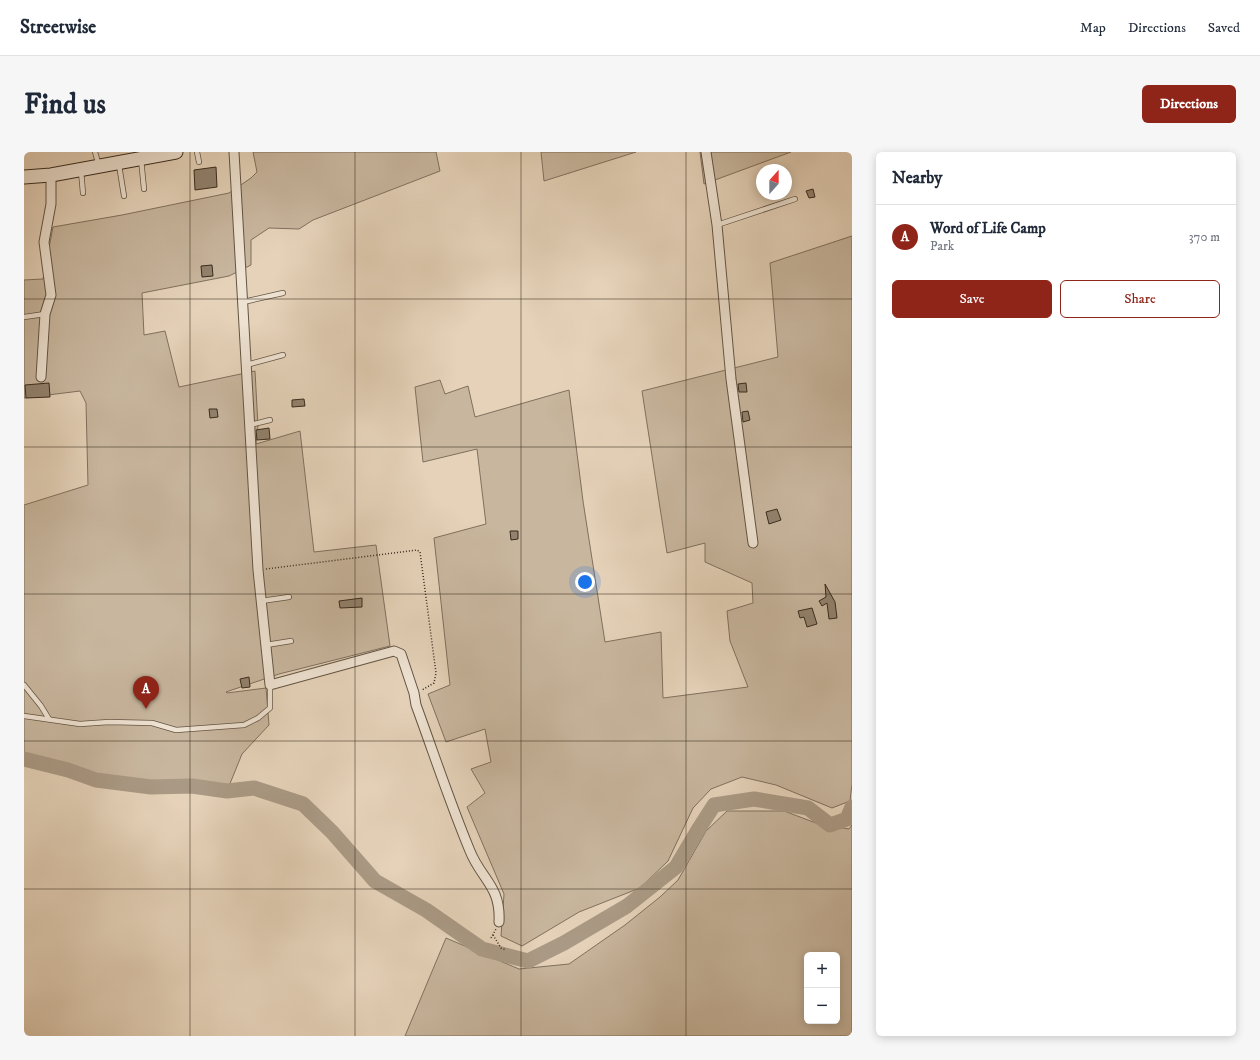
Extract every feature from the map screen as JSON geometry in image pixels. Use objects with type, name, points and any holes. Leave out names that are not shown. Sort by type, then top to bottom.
[{"type":"street","points":[[234,152],[258,570],[270,684],[394,651],[401,654],[414,693],[416,705],[470,853],[495,890],[500,907],[499,922]]},
{"type":"street","points":[[706,152],[717,225],[731,379],[753,543]]},
{"type":"street","points":[[24,176],[51,174],[170,153]]},
{"type":"street","points":[[41,377],[45,314],[51,295],[44,242],[51,204],[51,174]]},
{"type":"lane","points":[[95,152],[99,166]]},
{"type":"lane","points":[[198,152],[199,162]]},
{"type":"lane","points":[[142,157],[144,189]]},
{"type":"lane","points":[[119,163],[124,196]]},
{"type":"lane","points":[[80,169],[83,193]]},
{"type":"lane","points":[[717,225],[796,199]]},
{"type":"lane","points":[[242,302],[283,293]]},
{"type":"lane","points":[[24,317],[45,314]]},
{"type":"lane","points":[[246,365],[283,355]]},
{"type":"lane","points":[[250,426],[270,420]]},
{"type":"lane","points":[[262,601],[289,597]]},
{"type":"lane","points":[[266,645],[291,641]]},
{"type":"lane","points":[[24,716],[80,724],[109,722],[152,723],[176,730],[244,725],[258,718],[270,708],[270,684]]},
{"type":"lane","points":[[24,685],[41,706],[48,719]]},
{"type":"path","points":[[258,570],[417,550],[420,552],[436,673],[434,683],[428,688],[414,693]]},
{"type":"path","points":[[493,935],[501,948],[506,950]]},
{"type":"shaded area","points":[[253,152],[436,152],[440,171],[313,220],[299,229],[269,228],[251,240],[251,265],[229,276],[142,293],[144,335],[165,331],[179,387],[255,371],[258,426],[256,444],[300,431],[314,552],[376,545],[390,646],[279,674],[226,692],[266,688],[269,725],[242,754],[227,791],[192,786],[151,787],[96,780],[24,759],[24,505],[88,485],[86,403],[80,391],[24,398],[24,280],[43,279],[53,227],[122,215],[229,193],[257,172]]},
{"type":"shaded area","points":[[541,152],[636,152],[544,181]]},
{"type":"shaded area","points":[[700,152],[791,152],[756,164],[704,184]]},
{"type":"shaded area","points":[[852,236],[852,784],[850,801],[832,808],[776,785],[742,777],[711,789],[693,808],[668,861],[640,888],[579,912],[522,946],[501,936],[504,894],[467,807],[485,793],[471,769],[491,762],[485,729],[446,742],[428,694],[450,685],[434,538],[486,524],[477,449],[423,462],[415,387],[440,380],[445,394],[468,386],[475,417],[569,390],[583,501],[605,642],[661,632],[663,698],[748,687],[730,641],[727,611],[753,603],[752,583],[705,562],[705,543],[667,553],[642,391],[778,357],[770,263]]},
{"type":"shaded area","points":[[727,811],[784,811],[816,823],[849,829],[852,825],[852,1036],[405,1036],[446,938],[519,969],[569,964],[625,925],[660,897],[678,880],[706,831]]},
{"type":"building","points":[[216,167],[217,187],[195,190],[194,170]]},
{"type":"building","points":[[813,189],[815,197],[809,198],[806,191]]},
{"type":"building","points":[[212,265],[213,276],[202,277],[201,266]]},
{"type":"building","points":[[49,383],[50,397],[26,398],[25,385]]},
{"type":"building","points":[[746,383],[747,392],[739,392],[738,384]]},
{"type":"building","points":[[304,399],[305,406],[292,407],[292,400]]},
{"type":"building","points":[[209,409],[217,409],[218,417],[210,418]]},
{"type":"building","points":[[748,411],[750,420],[743,422],[742,412]]},
{"type":"building","points":[[269,428],[270,439],[257,440],[256,430]]},
{"type":"building","points":[[777,509],[781,520],[769,524],[766,512]]},
{"type":"building","points":[[510,531],[518,531],[518,539],[511,540]]},
{"type":"building","points":[[825,584],[835,602],[837,618],[829,619],[827,603],[822,606],[819,601],[826,597]]},
{"type":"building","points":[[362,598],[362,607],[340,608],[339,601]]},
{"type":"building","points":[[812,608],[817,624],[807,627],[804,617],[800,618],[798,611]]},
{"type":"building","points":[[249,677],[250,687],[242,688],[240,679]]},
{"type":"waterway","points":[[24,759],[68,770],[96,780],[151,787],[192,786],[227,791],[254,788],[303,804],[332,832],[375,881],[426,910],[482,949],[528,961],[564,943],[627,906],[676,867],[714,805],[754,799],[808,808],[830,825],[847,819],[852,807]]},
{"type":"place","name":"Word of Life Camp","points":[[146,709]]}]
